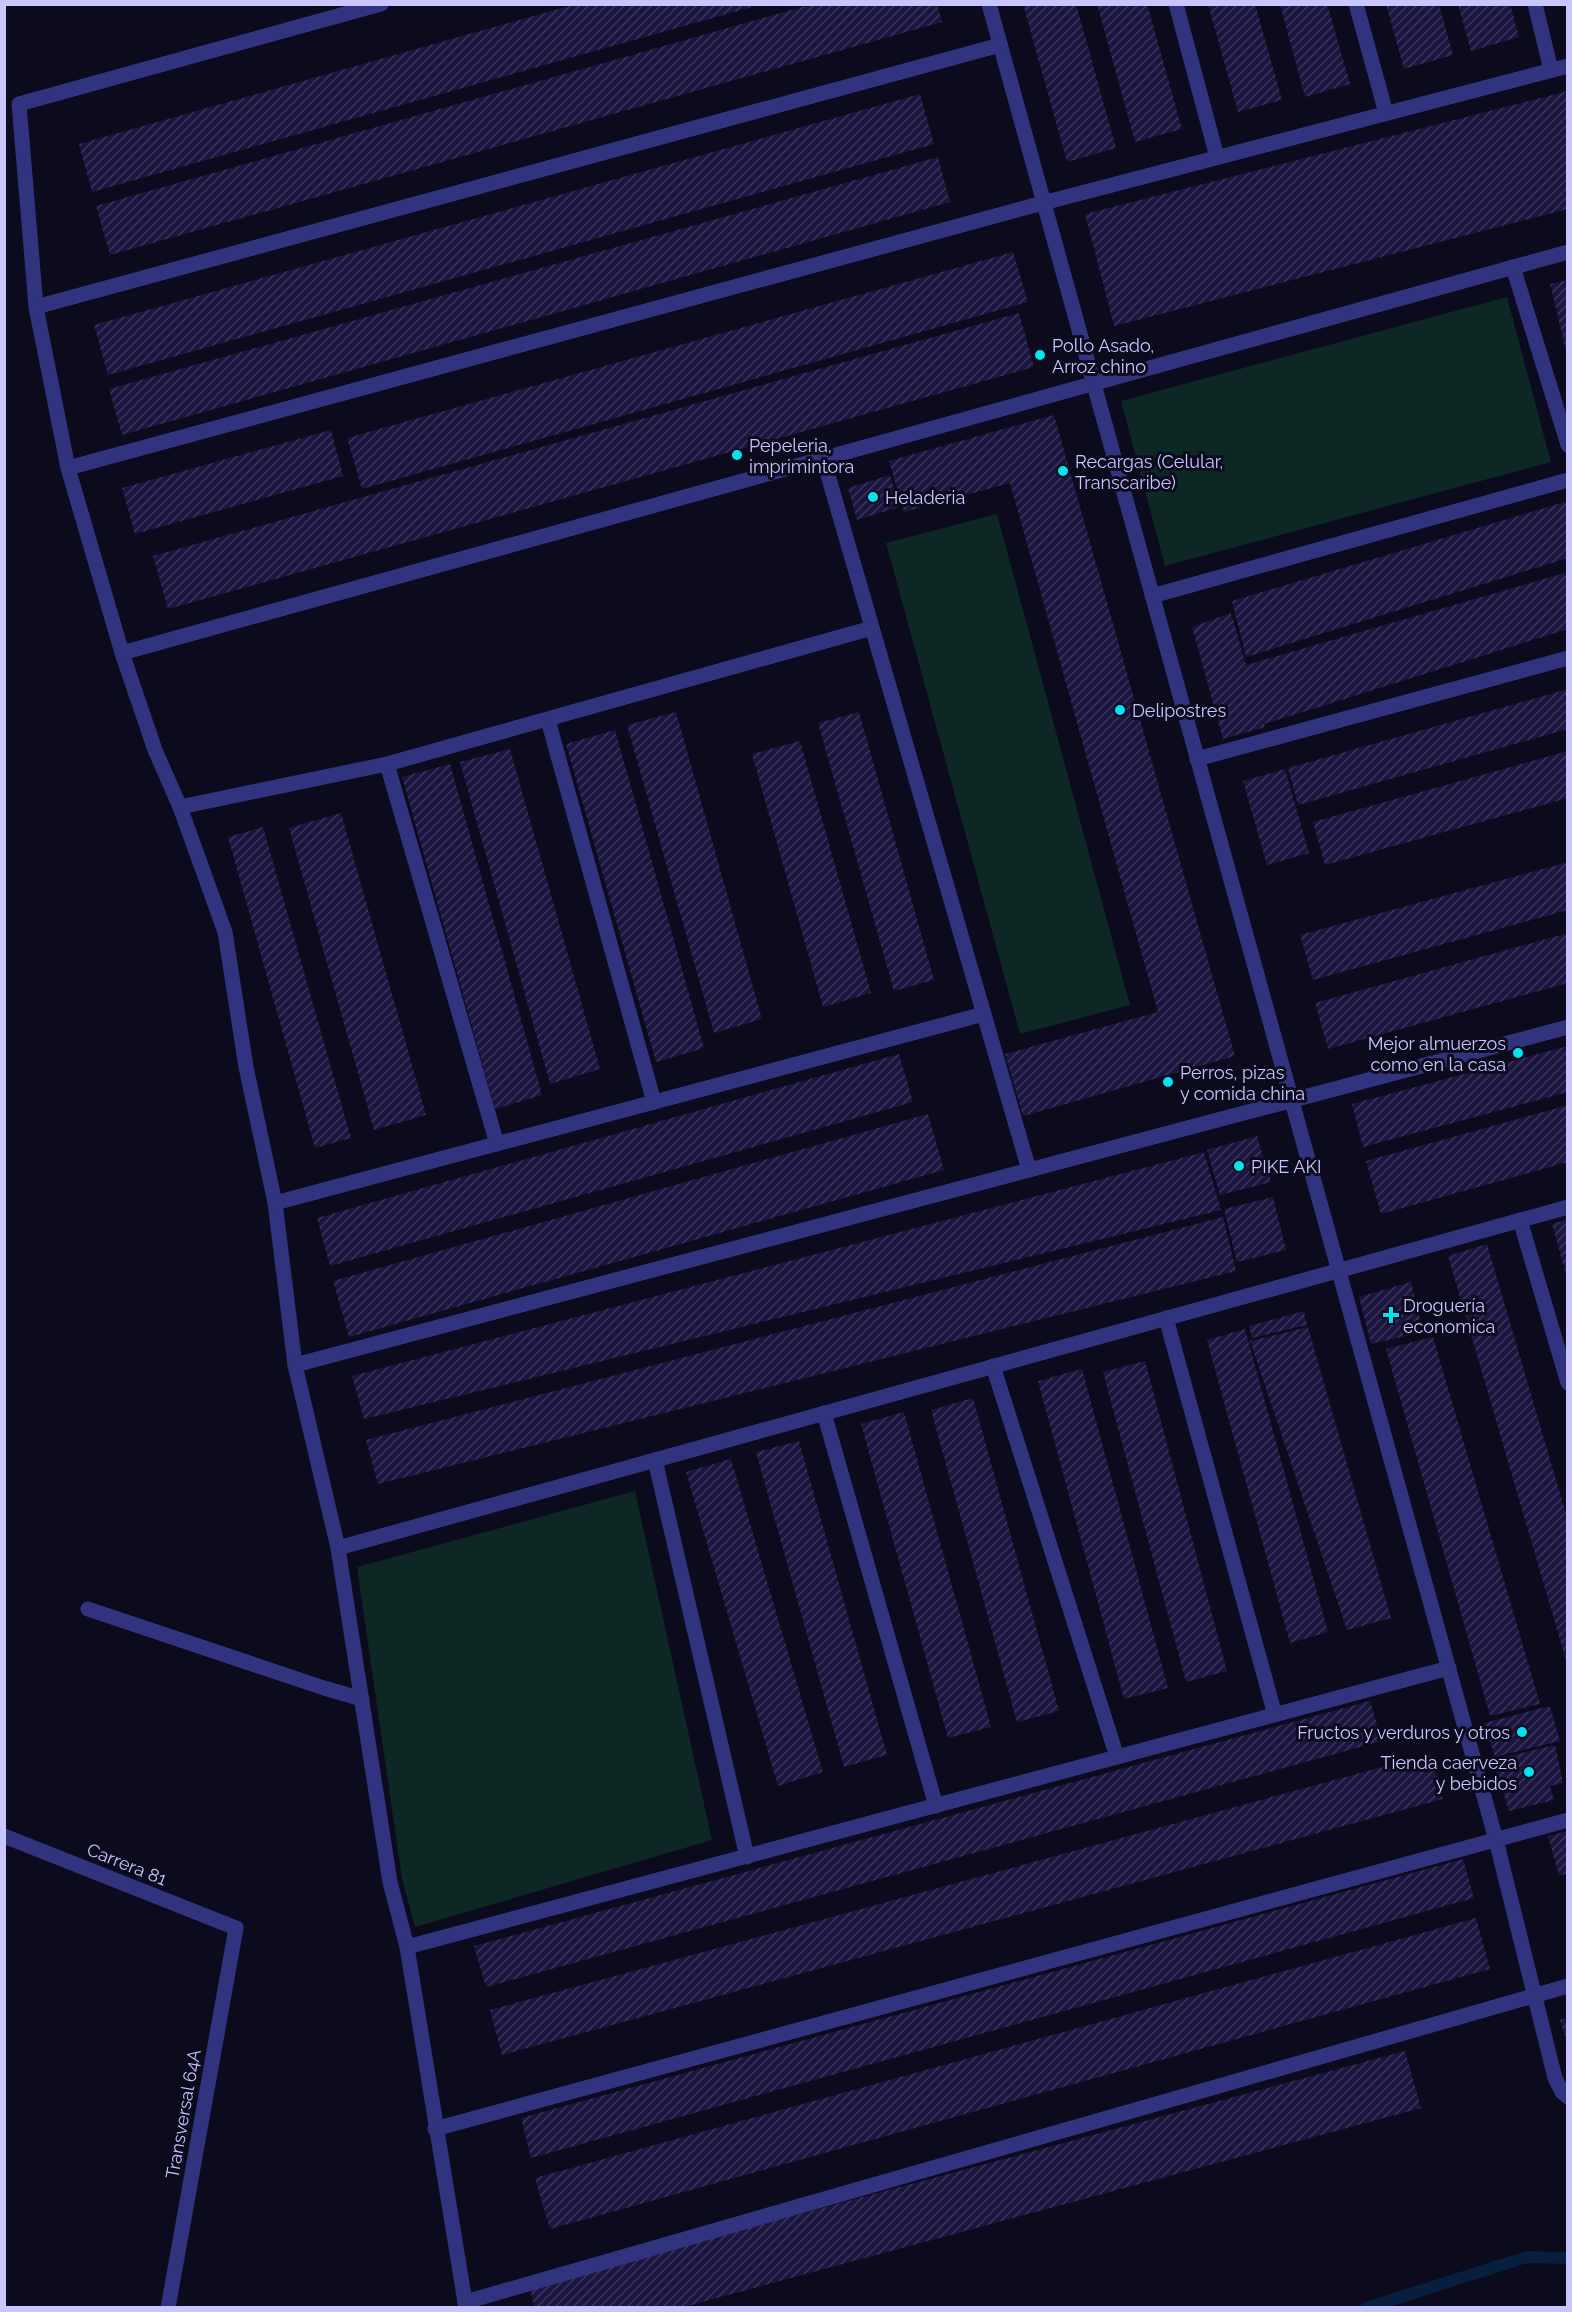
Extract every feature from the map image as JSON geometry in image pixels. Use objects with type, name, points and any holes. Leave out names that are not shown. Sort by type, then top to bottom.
[{"type":"street","points":[[381,4],[19,104],[36,307],[68,468],[122,653],[155,750],[180,807],[225,932],[246,1067],[275,1203],[295,1365],[338,1548],[390,1882],[407,1947],[465,2305],[1568,1986]]},
{"type":"street","points":[[989,4],[1497,1840],[1555,2078],[1562,2092],[1568,2097]]},
{"type":"street","points":[[1176,4],[1217,157]]},
{"type":"street","points":[[1356,4],[1386,113]]},
{"type":"street","points":[[1535,4],[1551,70]]},
{"type":"street","points":[[36,307],[1000,45]]},
{"type":"street","points":[[68,468],[1043,203],[1568,66]]},
{"type":"street","points":[[122,653],[1568,252]]},
{"type":"street","points":[[1513,267],[1568,445]]},
{"type":"street","points":[[822,458],[1029,1170]]},
{"type":"street","points":[[1152,596],[1568,480]]},
{"type":"street","points":[[180,807],[387,764],[872,628]]},
{"type":"street","points":[[1197,759],[1568,658]]},
{"type":"street","points":[[548,720],[654,1102]]},
{"type":"street","points":[[387,764],[497,1144]]},
{"type":"street","points":[[275,1203],[984,1014]]},
{"type":"street","points":[[295,1365],[1568,1027]]},
{"type":"street","points":[[338,1548],[1568,1207]]},
{"type":"street","points":[[1520,1220],[1568,1383]]},
{"type":"street","points":[[1166,1318],[1275,1715]]},
{"type":"street","points":[[993,1366],[1118,1757]]},
{"type":"street","points":[[824,1413],[936,1806]]},
{"type":"street","points":[[655,1460],[747,1857]]},
{"type":"street","points":[[88,1609],[362,1699]]},
{"type":"street","points":[[407,1947],[1449,1668]]},
{"type":"street","points":[[435,2129],[1568,1820]]},
{"type":"street","name":"Carrera 81","points":[[4,1836],[236,1928]]},
{"type":"street","name":"Transversal 64A","points":[[168,2307],[236,1928]]},
{"type":"green space","points":[[1507,297],[1551,462],[1165,566],[1121,401]]},
{"type":"green space","points":[[997,514],[1130,1005],[1020,1034],[886,543]]},
{"type":"green space","points":[[635,1491],[712,1840],[415,1927],[402,1879],[357,1567]]},
{"type":"building","points":[[576,4],[759,5],[92,192],[79,144]]},
{"type":"building","points":[[813,4],[937,4],[942,22],[110,255],[96,206]]},
{"type":"building","points":[[1023,4],[1076,4],[1116,148],[1067,162]]},
{"type":"building","points":[[1097,4],[1147,4],[1182,129],[1135,142]]},
{"type":"building","points":[[1208,4],[1255,4],[1282,100],[1238,112]]},
{"type":"building","points":[[1280,4],[1327,4],[1350,84],[1305,97]]},
{"type":"building","points":[[1386,4],[1439,4],[1453,55],[1404,69]]},
{"type":"building","points":[[1458,4],[1510,4],[1519,37],[1471,51]]},
{"type":"building","points":[[1568,91],[1568,209],[1114,326],[1085,214]]},
{"type":"building","points":[[920,94],[934,144],[108,375],[94,325]]},
{"type":"building","points":[[938,157],[950,202],[122,435],[109,389]]},
{"type":"building","points":[[1013,252],[1028,302],[362,489],[347,438]]},
{"type":"building","points":[[1568,280],[1568,354],[1567,355],[1550,284]]},
{"type":"building","points":[[1019,313],[1034,367],[168,609],[153,556]]},
{"type":"building","points":[[1054,415],[1235,1056],[1023,1116],[1005,1054],[1158,1012],[1010,483],[904,512],[889,461]]},
{"type":"building","points":[[331,430],[343,476],[135,534],[122,488]]},
{"type":"building","name":"Heladeria","points":[[890,475],[899,507],[857,520],[848,488]]},
{"type":"building","points":[[1568,501],[1568,558],[1246,657],[1232,601]]},
{"type":"building","points":[[1568,572],[1568,629],[1264,724],[1265,727],[1223,739],[1192,627],[1231,613],[1246,665]]},
{"type":"building","points":[[1568,689],[1568,729],[1298,805],[1288,768]]},
{"type":"building","points":[[676,712],[762,1019],[714,1033],[627,725]]},
{"type":"building","points":[[859,712],[934,980],[894,991],[818,723]]},
{"type":"building","points":[[615,730],[704,1048],[656,1062],[566,744]]},
{"type":"building","points":[[800,741],[871,993],[823,1007],[752,754]]},
{"type":"building","points":[[510,749],[600,1069],[550,1084],[460,762]]},
{"type":"building","points":[[1568,751],[1568,798],[1325,865],[1313,822]]},
{"type":"building","points":[[450,764],[542,1095],[495,1109],[402,777]]},
{"type":"building","points":[[1285,769],[1309,853],[1267,865],[1243,781]]},
{"type":"building","points":[[341,813],[426,1115],[374,1130],[289,828]]},
{"type":"building","points":[[263,827],[351,1138],[315,1148],[228,837]]},
{"type":"building","points":[[1568,862],[1568,910],[1313,980],[1300,935]]},
{"type":"building","points":[[1568,933],[1568,983],[1328,1049],[1315,1003]]},
{"type":"building","points":[[1568,1046],[1568,1092],[1363,1147],[1352,1104]]},
{"type":"building","points":[[899,1054],[913,1102],[330,1266],[317,1218]]},
{"type":"building","points":[[1568,1105],[1568,1162],[1381,1214],[1366,1161]]},
{"type":"building","points":[[928,1114],[944,1170],[349,1337],[333,1281]]},
{"type":"building","name":"PIKE AKI","points":[[1257,1136],[1271,1182],[1220,1195],[1207,1150]]},
{"type":"building","points":[[1204,1152],[1221,1210],[364,1419],[352,1376]]},
{"type":"building","points":[[1273,1197],[1286,1250],[1237,1262],[1224,1209]]},
{"type":"building","points":[[1223,1217],[1236,1271],[378,1484],[366,1440]]},
{"type":"building","points":[[1568,1219],[1568,1278],[1567,1278],[1552,1224]]},
{"type":"building","points":[[1487,1244],[1568,1521],[1568,1667],[1448,1256]]},
{"type":"building","name":"Droguería economica","points":[[1411,1282],[1423,1332],[1371,1344],[1359,1297]]},
{"type":"building","points":[[1304,1311],[1307,1325],[1252,1338],[1249,1326]]},
{"type":"building","points":[[1308,1327],[1391,1618],[1347,1630],[1250,1341]]},
{"type":"building","points":[[1245,1329],[1328,1632],[1290,1643],[1207,1340]]},
{"type":"building","points":[[1433,1337],[1540,1704],[1490,1716],[1386,1349]]},
{"type":"building","points":[[1145,1361],[1227,1671],[1186,1682],[1103,1372]]},
{"type":"building","points":[[1082,1369],[1168,1688],[1124,1699],[1038,1381]]},
{"type":"building","points":[[973,1398],[1059,1711],[1017,1722],[931,1410]]},
{"type":"building","points":[[904,1412],[991,1727],[948,1738],[861,1424]]},
{"type":"building","points":[[799,1441],[887,1755],[844,1767],[756,1452]]},
{"type":"building","points":[[731,1459],[823,1772],[778,1786],[686,1472]]},
{"type":"building","points":[[1370,1701],[1382,1741],[486,1987],[474,1946]]},
{"type":"building","name":"Fructos y verduros y otros","points":[[1550,1706],[1560,1741],[1495,1757],[1484,1723]]},
{"type":"building","name":"Tienda caerveza y bebidos","points":[[1555,1745],[1563,1783],[1550,1786],[1554,1800],[1509,1811],[1493,1760]]},
{"type":"building","points":[[1430,1754],[1443,1799],[502,2055],[490,2010]]},
{"type":"building","points":[[1568,1831],[1568,1873],[1559,1876],[1548,1836]]},
{"type":"building","points":[[1463,1859],[1474,1898],[531,2158],[521,2118]]},
{"type":"building","points":[[1476,1918],[1490,1969],[550,2229],[535,2178]]},
{"type":"building","points":[[1568,2018],[1568,2042],[1567,2042],[1560,2020]]},
{"type":"building","points":[[1405,2051],[1421,2108],[680,2308],[535,2308],[529,2287]]},
{"type":"waterway","points":[[1366,2308],[1527,2257],[1568,2258]]},
{"type":"place","name":"Pollo Asado, Arroz chino","points":[[1040,355]]},
{"type":"place","name":"Pepeleria, imprimintora","points":[[737,455]]},
{"type":"place","name":"Recargas (Celular, Transcaribe)","points":[[1063,471]]},
{"type":"place","name":"Heladeria","points":[[873,497]]},
{"type":"place","name":"Delipostres","points":[[1120,710]]},
{"type":"place","name":"Mejor almuerzos como en la casa","points":[[1518,1053]]},
{"type":"place","name":"Perros, pizas y comida china","points":[[1168,1082]]},
{"type":"place","name":"PIKE AKI","points":[[1239,1166]]},
{"type":"place","name":"Droguería economica","points":[[1391,1315]]},
{"type":"place","name":"Fructos y verduros y otros","points":[[1522,1732]]},
{"type":"place","name":"Tienda caerveza y bebidos","points":[[1529,1772]]}]
